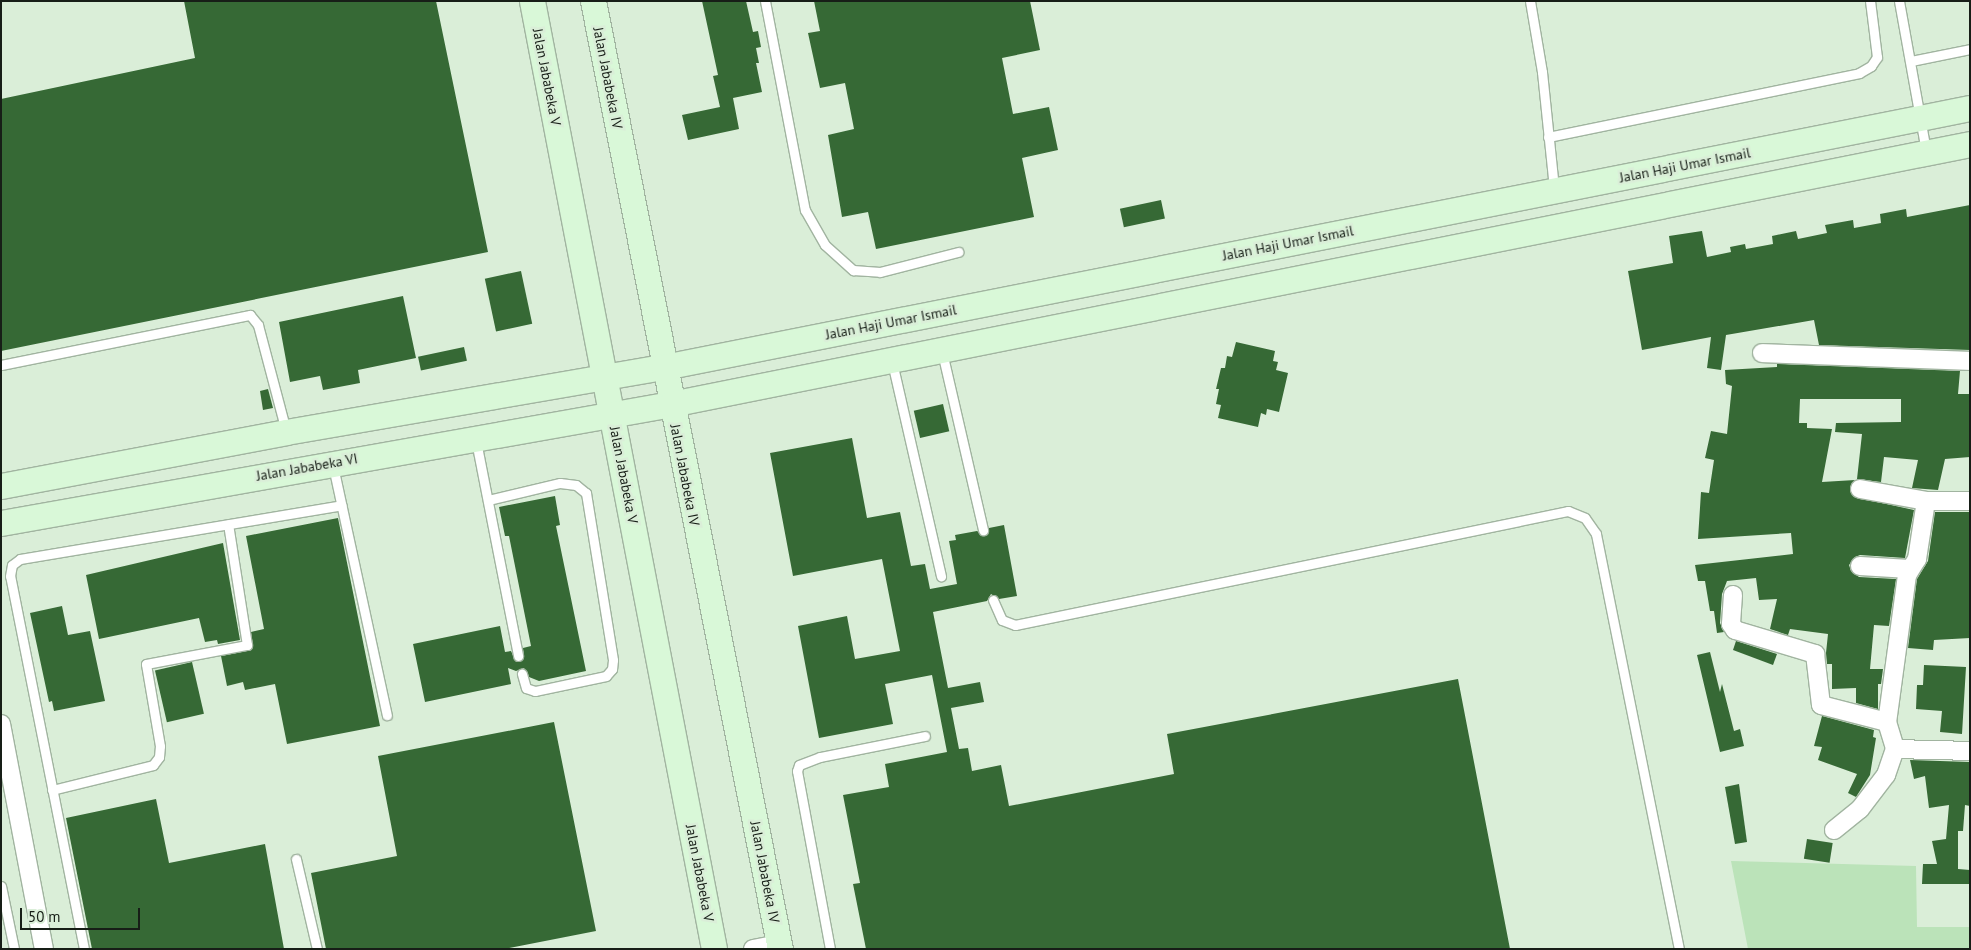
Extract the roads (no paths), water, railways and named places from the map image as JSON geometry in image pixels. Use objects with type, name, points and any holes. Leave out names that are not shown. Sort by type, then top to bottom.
[{"type":"street","name":"Jalan Jababeka V","points":[[532,1],[613,412],[714,949]]},
{"type":"street","name":"Jalan Jababeka IV","points":[[593,1],[779,946]]},
{"type":"street","name":"Jalan Haji Umar Ismail","points":[[606,376],[664,367],[1970,108]]},
{"type":"street","points":[[613,412],[671,404],[1970,144]]},
{"type":"street","points":[[1762,354],[1970,361]]},
{"type":"street","points":[[1,486],[286,432],[606,376]]},
{"type":"street","name":"Jalan Jababeka VI","points":[[1,523],[613,412]]},
{"type":"street","points":[[1860,490],[1926,501],[1970,501]]},
{"type":"street","points":[[1834,830],[1860,809],[1877,788],[1890,767],[1894,749],[1887,722],[1908,569],[1917,559],[1926,501]]},
{"type":"street","points":[[1860,566],[1908,569]]},
{"type":"street","points":[[1733,595],[1731,624],[1734,630],[1815,654],[1821,705],[1887,722]]},
{"type":"street","points":[[1,724],[44,949]]},
{"type":"street","points":[[1894,749],[1970,751]]},
{"type":"street","points":[[753,949],[779,946]]},
{"type":"lane","points":[[765,1],[805,210],[825,245],[853,270],[880,272],[958,252]]},
{"type":"lane","points":[[1530,1],[1554,191]]},
{"type":"lane","points":[[1548,137],[1859,74],[1871,66],[1877,57],[1870,1]]},
{"type":"lane","points":[[1899,1],[1922,118],[1926,152]]},
{"type":"lane","points":[[1911,61],[1970,49]]},
{"type":"lane","points":[[1,365],[250,315],[258,325],[286,432]]},
{"type":"lane","points":[[941,350],[983,530]]},
{"type":"lane","points":[[892,360],[941,576]]},
{"type":"lane","points":[[475,437],[518,656]]},
{"type":"lane","points":[[332,463],[387,715]]},
{"type":"lane","points":[[488,500],[560,483],[576,485],[586,493],[613,660],[612,669],[606,676],[535,691],[526,688],[522,674]]},
{"type":"lane","points":[[84,949],[10,576],[12,565],[20,559],[341,505]]},
{"type":"lane","points":[[993,600],[1002,620],[1015,625],[1568,511],[1585,518],[1596,534],[1679,949]]},
{"type":"lane","points":[[52,790],[154,765],[159,758],[160,746],[146,664],[248,645],[228,524]]},
{"type":"lane","points":[[830,949],[799,781],[799,764],[820,757],[925,736]]},
{"type":"lane","points":[[296,859],[317,949]]},
{"type":"lane","points":[[1,886],[14,949]]}]
